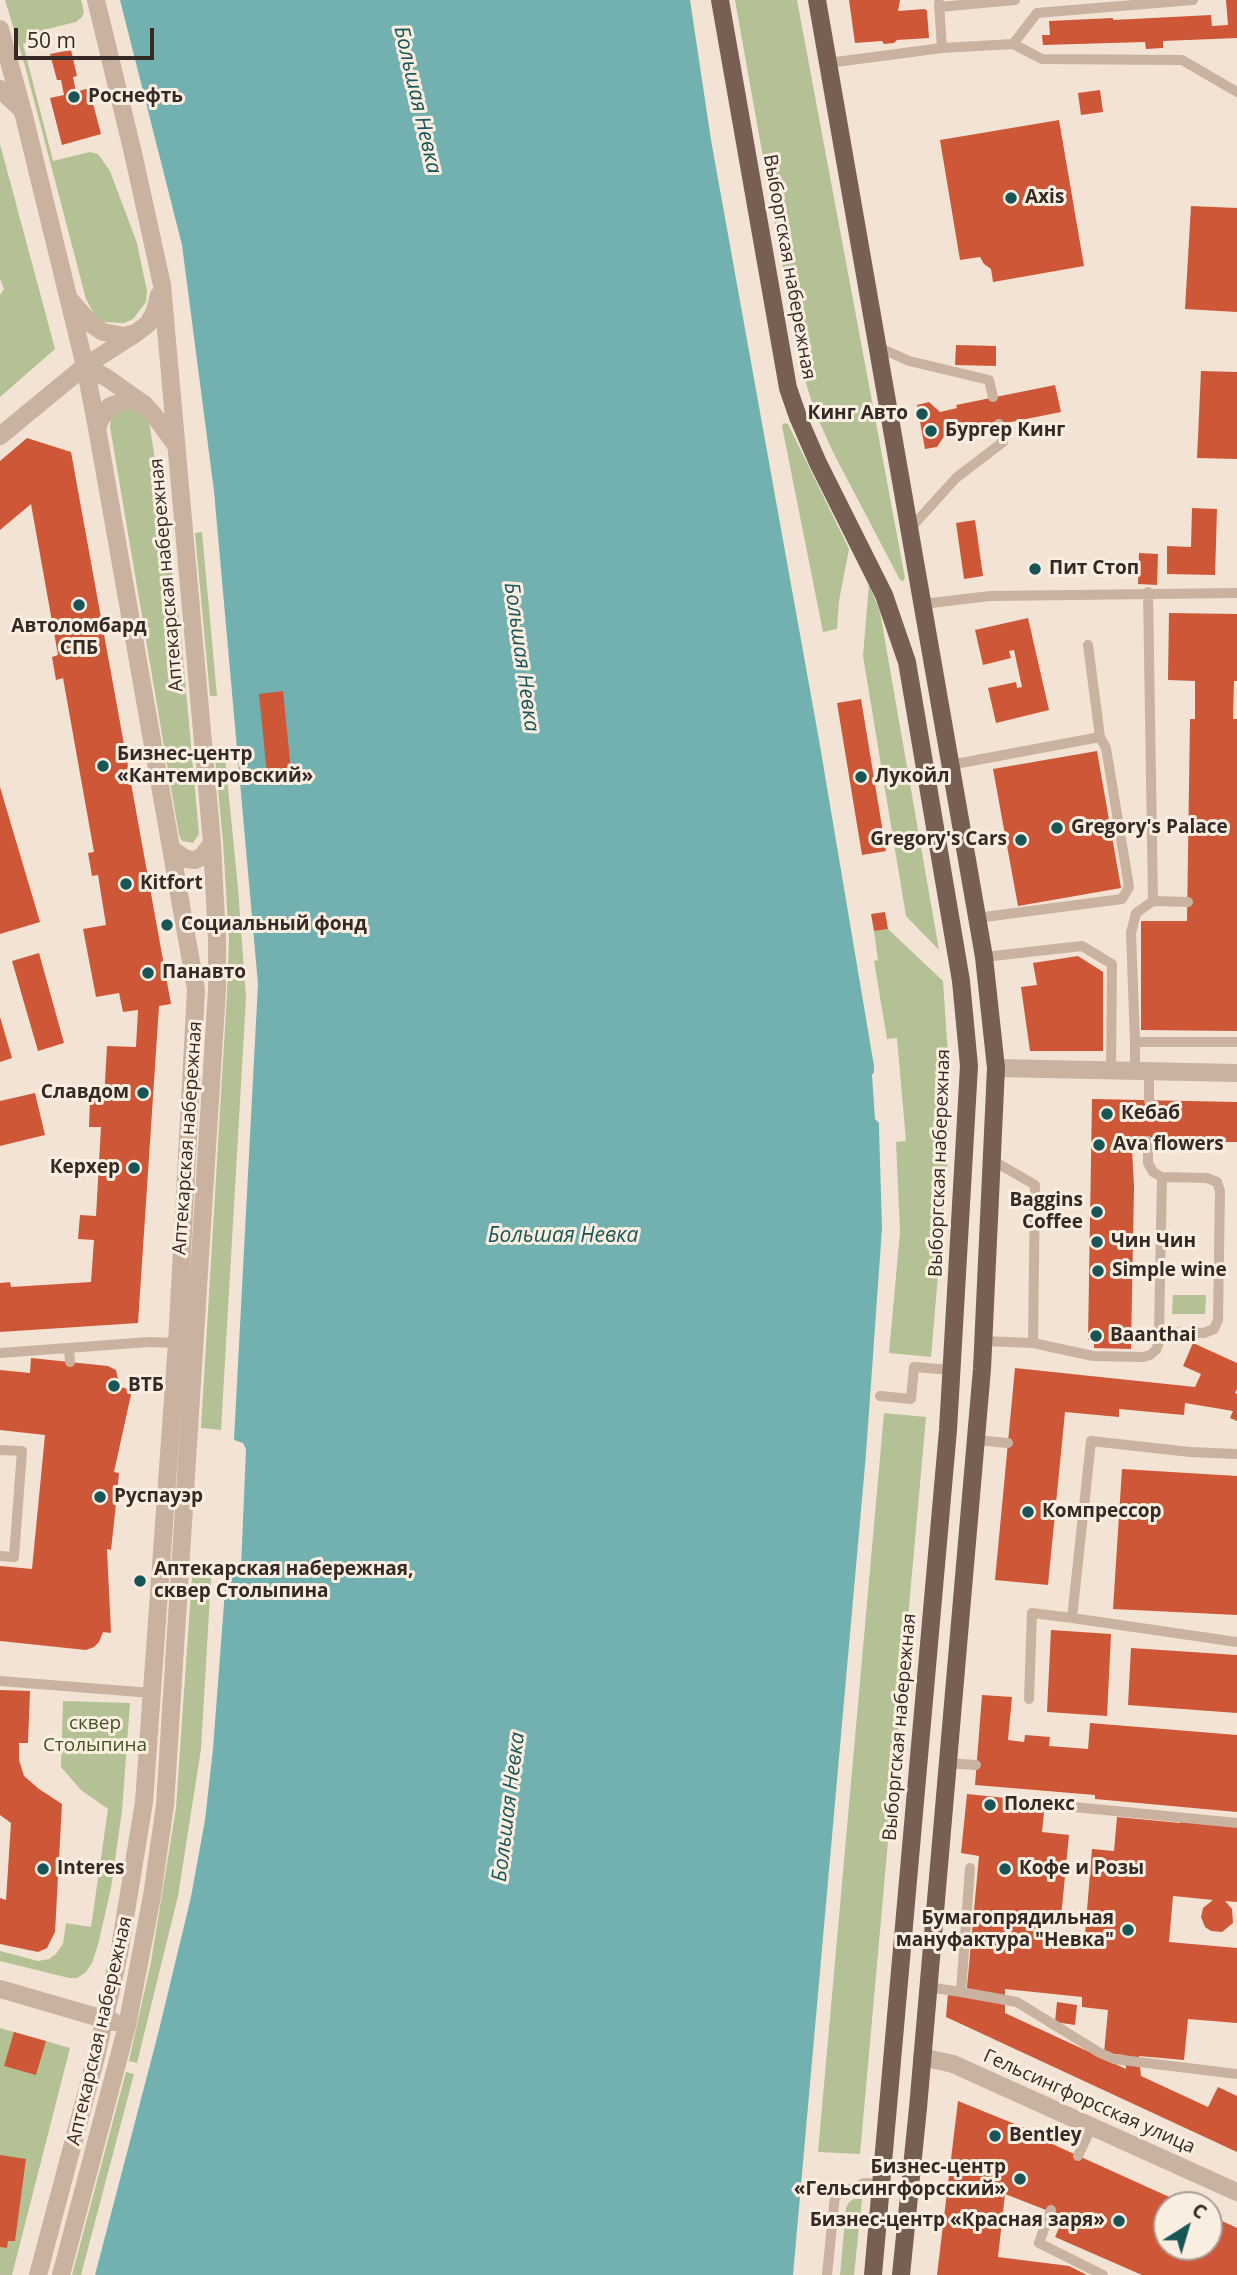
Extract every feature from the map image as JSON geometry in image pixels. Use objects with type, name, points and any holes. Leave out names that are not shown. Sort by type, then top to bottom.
[{"type":"main road","name":"Выборгская набережная","points":[[720,0],[788,388],[818,463],[884,595],[907,662],[961,981],[969,1066],[945,1457],[873,2275]]},
{"type":"main road","points":[[817,0],[984,957],[996,1068],[983,1341],[901,2275]]},
{"type":"street","name":"Аптекарская набережная","points":[[61,2275],[127,2026],[152,1896],[165,1805],[216,1032],[217,940],[212,843],[162,285],[96,0]]},
{"type":"street","name":"Аптекарская набережная","points":[[0,29],[85,366],[196,990],[177,1343],[143,1811],[126,1918],[105,2019],[38,2275]]},
{"type":"street","points":[[0,89],[23,112]]},
{"type":"street","points":[[0,436],[85,366],[136,333],[153,317],[162,285]]},
{"type":"street","points":[[68,298],[91,324],[103,332],[118,335],[136,333]]},
{"type":"street","points":[[85,366],[143,403],[155,415],[177,447]]},
{"type":"street","points":[[97,428],[104,412],[118,401],[143,403]]},
{"type":"street","points":[[171,849],[186,859],[195,860],[202,857],[212,843]]},
{"type":"street","points":[[996,1068],[1237,1073]]},
{"type":"street","points":[[0,1989],[127,2026]]},
{"type":"street","name":"Гельсингфорсская улица","points":[[922,2057],[953,2064],[1237,2192]]},
{"type":"lane","points":[[943,48],[939,3],[1015,0]]},
{"type":"lane","points":[[1013,44],[1037,13],[1035,0]]},
{"type":"lane","points":[[1037,13],[1193,0]]},
{"type":"lane","points":[[828,64],[943,48],[1013,44],[1042,59],[1182,60],[1237,92]]},
{"type":"lane","points":[[878,347],[909,361],[989,380],[993,397]]},
{"type":"lane","points":[[908,531],[956,478],[1003,442],[999,424]]},
{"type":"lane","points":[[1148,592],[1153,901]]},
{"type":"lane","points":[[923,604],[990,596],[1237,593]]},
{"type":"lane","points":[[977,918],[1122,899],[1129,887],[1106,748],[1100,737],[1088,645]]},
{"type":"lane","points":[[950,765],[1100,737]]},
{"type":"lane","points":[[1149,1101],[1135,1042],[1131,933],[1136,913],[1153,901],[1188,902]]},
{"type":"lane","points":[[984,957],[1082,946],[1112,964],[1111,1071]]},
{"type":"lane","points":[[1135,1042],[1237,1042]]},
{"type":"lane","points":[[1148,1141],[1148,1163],[1153,1172],[1162,1177],[1207,1178],[1216,1182],[1220,1191],[1218,1320],[1214,1329],[1204,1333],[1159,1332]]},
{"type":"lane","points":[[992,1160],[1035,1185],[1033,1343]]},
{"type":"lane","points":[[983,1341],[1033,1343],[1093,1356],[1143,1357],[1156,1350],[1159,1342],[1162,1177]]},
{"type":"lane","points":[[0,1353],[149,1342],[177,1343]]},
{"type":"lane","points":[[69,1348],[70,1362]]},
{"type":"lane","points":[[880,1396],[911,1399],[914,1367],[951,1370]]},
{"type":"lane","points":[[975,1440],[1008,1443]]},
{"type":"lane","points":[[1072,1618],[1091,1441],[1190,1452],[1237,1454]]},
{"type":"lane","points":[[0,1450],[22,1451],[14,1558],[0,1556]]},
{"type":"lane","points":[[1029,1699],[1032,1613],[1237,1642]]},
{"type":"lane","points":[[0,1681],[152,1693]]},
{"type":"lane","points":[[946,1763],[976,1765]]},
{"type":"lane","points":[[1064,1807],[1237,1823]]},
{"type":"lane","points":[[961,1992],[970,1868]]},
{"type":"lane","points":[[928,1987],[1017,2002],[1114,2059],[1237,2074]]},
{"type":"lane","points":[[1079,2156],[1092,2126]]},
{"type":"lane","points":[[827,2275],[835,2196],[864,2183],[882,2184]]},
{"type":"lane","points":[[1051,2210],[1039,2243],[1103,2275]]},
{"type":"green space","points":[[5,0],[81,0],[84,12],[76,22],[43,30],[33,41],[23,44],[53,161],[90,152],[98,154],[110,171],[137,243],[147,291],[146,302],[133,319],[124,323],[103,322],[95,316],[86,299]]},
{"type":"green space","points":[[735,0],[797,0],[905,578],[903,581],[900,580],[833,452],[814,410],[802,369]]},
{"type":"green space","points":[[0,144],[55,349],[0,397],[0,295],[4,289],[0,279]]},
{"type":"green space","points":[[135,407],[149,421],[180,624],[199,834],[193,843],[182,841],[179,835],[110,427],[115,412]]},
{"type":"green space","points":[[784,423],[788,424],[849,549],[839,601],[837,629],[823,632],[782,426]]},
{"type":"green space","points":[[202,532],[217,696],[210,696],[195,533]]},
{"type":"green space","points":[[869,584],[880,612],[939,950],[906,916],[863,656]]},
{"type":"green space","points":[[225,757],[246,998],[221,1430],[201,1428],[229,940],[215,758]]},
{"type":"green space","points":[[888,929],[943,981],[949,1069],[948,1158],[931,1357],[889,1353],[900,1232],[896,1142],[906,1141],[897,1038],[887,1039],[874,961],[878,960],[874,931]]},
{"type":"green space","points":[[1173,1295],[1206,1295],[1205,1314],[1172,1314]]},
{"type":"green space","points":[[884,1413],[926,1417],[860,2154],[818,2152]]},
{"type":"green space","points":[[192,1577],[211,1578],[201,1749],[178,1896],[137,2063],[129,2061],[151,1962],[176,1808]]},
{"type":"green space","name":"сквер Столыпина","points":[[63,1701],[130,1703],[122,1811],[111,1888],[92,1963],[86,1972],[77,1978],[0,1961],[0,1951],[38,1961],[49,1959],[63,1944],[66,1923],[91,1927],[108,1809],[81,1790],[61,1767]]},
{"type":"green space","points":[[0,2028],[70,2048],[12,2275],[0,2275]]},
{"type":"green space","points":[[126,2072],[134,2074],[81,2275],[72,2275]]},
{"type":"green space","points":[[854,2199],[862,2199],[854,2275],[840,2275],[846,2208]]},
{"type":"water","name":"Большая Невка","points":[[120,0],[690,0],[711,140],[819,740],[874,1066],[872,1075],[875,1119],[879,1123],[882,1228],[866,1454],[793,2275],[95,2275],[191,1897],[205,1820],[213,1749],[226,1577],[235,1575],[241,1568],[246,1449],[243,1443],[234,1440],[258,984],[214,491],[182,245]]},
{"type":"building","points":[[849,0],[900,0],[898,11],[925,9],[929,38],[897,40],[884,44],[882,41],[855,43]]},
{"type":"building","points":[[1226,0],[1237,0],[1237,38],[1163,41],[1163,48],[1146,49],[1145,42],[1043,45],[1042,35],[1050,35],[1049,21],[1211,15],[1212,26],[1228,25]]},
{"type":"building","name":"Роснефть","points":[[71,50],[77,76],[73,77],[76,92],[89,88],[101,134],[62,145],[50,98],[64,95],[50,54]]},
{"type":"building","points":[[1100,90],[1103,112],[1081,115],[1078,93]]},
{"type":"building","name":"Axis","points":[[1059,120],[1084,266],[993,282],[991,269],[980,257],[960,260],[940,140]]},
{"type":"building","points":[[1191,206],[1237,208],[1237,312],[1185,309]]},
{"type":"building","points":[[956,345],[996,346],[996,366],[955,365]]},
{"type":"building","points":[[1201,371],[1237,372],[1237,459],[1197,458]]},
{"type":"building","points":[[1055,385],[1061,412],[961,432],[960,429],[947,432],[937,447],[925,449],[917,405],[929,402],[940,412],[957,408],[956,405]]},
{"type":"building","points":[[27,438],[71,452],[171,1004],[159,1006],[138,1323],[0,1332],[0,1283],[10,1282],[11,1287],[91,1282],[94,1240],[78,1239],[80,1215],[96,1216],[101,1127],[89,1127],[90,1099],[104,1099],[107,1046],[136,1047],[138,1010],[123,1012],[119,993],[96,997],[83,929],[106,925],[98,875],[92,876],[88,853],[94,852],[63,678],[56,680],[52,657],[58,655],[31,504],[0,530],[0,461]]},
{"type":"building","points":[[1192,508],[1217,509],[1215,575],[1167,574],[1167,546],[1191,547]]},
{"type":"building","points":[[975,520],[983,576],[964,579],[956,523]]},
{"type":"building","points":[[1139,553],[1158,554],[1157,585],[1138,584]]},
{"type":"building","points":[[1169,613],[1237,614],[1237,681],[1234,681],[1233,719],[1237,719],[1237,1031],[1141,1030],[1141,921],[1187,921],[1190,719],[1195,719],[1195,681],[1168,680]]},
{"type":"building","points":[[1028,618],[1049,710],[996,723],[988,688],[1016,682],[1017,688],[1022,687],[1014,650],[1009,651],[1011,658],[983,665],[975,630]]},
{"type":"building","points":[[283,691],[292,781],[268,784],[259,694]]},
{"type":"building","name":"Лукойл","points":[[861,699],[886,851],[862,855],[837,703]]},
{"type":"building","name":"Gregory's Palace","points":[[1097,751],[1121,888],[1018,906],[993,769]]},
{"type":"building","points":[[0,787],[40,922],[0,934]]},
{"type":"building","points":[[885,912],[888,929],[874,931],[871,914]]},
{"type":"building","points":[[39,953],[64,1043],[38,1051],[12,961]]},
{"type":"building","points":[[1078,956],[1103,972],[1103,1051],[1030,1051],[1021,987],[1037,985],[1033,963]]},
{"type":"building","points":[[0,1017],[12,1058],[0,1062]]},
{"type":"building","points":[[35,1093],[45,1135],[0,1146],[0,1101]]},
{"type":"building","points":[[1092,1099],[1237,1102],[1237,1142],[1216,1142],[1216,1146],[1206,1146],[1206,1150],[1168,1149],[1168,1145],[1158,1145],[1158,1141],[1128,1140],[1127,1149],[1132,1149],[1134,1187],[1131,1349],[1094,1348],[1094,1340],[1088,1340]]},
{"type":"building","name":"Компрессор","points":[[1193,1343],[1237,1363],[1237,1421],[1230,1418],[1233,1411],[1185,1403],[1184,1415],[1119,1409],[1119,1417],[1065,1412],[1048,1585],[995,1580],[1015,1368],[1195,1387],[1201,1374],[1183,1366]]},
{"type":"building","points":[[31,1358],[108,1366],[116,1370],[120,1387],[132,1390],[114,1472],[119,1473],[111,1550],[107,1549],[111,1633],[103,1632],[99,1642],[86,1650],[0,1641],[0,1566],[32,1569],[45,1435],[0,1430],[0,1370],[30,1373]]},
{"type":"building","points":[[1122,1469],[1237,1476],[1237,1615],[1113,1609]]},
{"type":"building","points":[[1051,1630],[1111,1634],[1107,1716],[1047,1712]]},
{"type":"building","points":[[1131,1648],[1237,1655],[1237,1713],[1128,1705]]},
{"type":"building","points":[[0,1690],[30,1691],[28,1743],[19,1743],[19,1760],[24,1776],[62,1804],[55,1932],[47,1948],[38,1952],[0,1944],[0,1898],[6,1900],[11,1823],[0,1815]]},
{"type":"building","points":[[982,1695],[1012,1697],[1008,1740],[1024,1742],[1025,1735],[1050,1737],[1049,1746],[1088,1749],[1090,1723],[1237,1735],[1237,1812],[1095,1799],[1095,1795],[975,1785]]},
{"type":"building","name":"Бумагопрядильная мануфактура \"Невка\"","points":[[967,1794],[1045,1802],[1042,1832],[1069,1835],[1061,1917],[1038,1915],[1036,1931],[1085,1935],[1092,1849],[1114,1851],[1117,1817],[1180,1823],[1182,1816],[1237,1822],[1237,1902],[1225,1901],[1232,1909],[1233,1923],[1222,1932],[1211,1931],[1205,1927],[1201,1917],[1203,1908],[1213,1900],[1173,1896],[1169,1942],[1237,1948],[1237,2023],[1188,2019],[1184,2060],[1139,2056],[1141,2076],[1208,2107],[1218,2087],[1237,2096],[1237,2152],[946,2017],[948,1993],[966,1998],[979,1856],[961,1853]],"holes":[[[1005,1989],[1082,1997],[1082,2007],[1108,2010],[1104,2053],[1125,2055],[1126,2069],[1005,2013]]]},
{"type":"building","points":[[1057,2002],[1077,2005],[1075,2025],[1055,2022]]},
{"type":"building","points":[[14,2032],[46,2041],[36,2075],[4,2066]]},
{"type":"building","points":[[958,2101],[1052,2139],[1050,2143],[1156,2191],[1153,2191],[1153,2261],[1223,2261],[1223,2222],[1237,2228],[1237,2275],[1142,2275],[1055,2237],[1064,2217],[1005,2194],[998,2257],[1069,2266],[1087,2275],[937,2275]]},
{"type":"building","points":[[0,2155],[26,2159],[15,2241],[8,2241],[7,2248],[0,2247]]},
{"type":"place","name":"Роснефть","points":[[74,97]]},
{"type":"place","name":"Axis","points":[[1011,198]]},
{"type":"place","name":"Кинг Авто","points":[[922,414]]},
{"type":"place","name":"Бургер Кинг","points":[[931,431]]},
{"type":"place","name":"Пит Стоп","points":[[1035,569]]},
{"type":"place","name":"Автоломбард СПБ","points":[[79,605]]},
{"type":"place","name":"Бизнес-центр «Кантемировский»","points":[[103,766]]},
{"type":"place","name":"Лукойл","points":[[861,777]]},
{"type":"place","name":"Gregory's Palace","points":[[1057,828]]},
{"type":"place","name":"Gregory's Cars","points":[[1021,840]]},
{"type":"place","name":"Kitfort","points":[[126,884]]},
{"type":"place","name":"Социальный фонд","points":[[167,925]]},
{"type":"place","name":"Панавто","points":[[148,973]]},
{"type":"place","name":"Славдом","points":[[143,1093]]},
{"type":"place","name":"Кебаб","points":[[1107,1114]]},
{"type":"place","name":"Ava flowers","points":[[1099,1145]]},
{"type":"place","name":"Керхер","points":[[134,1168]]},
{"type":"place","name":"Baggins Coffee","points":[[1097,1212]]},
{"type":"place","name":"Чин Чин","points":[[1097,1242]]},
{"type":"place","name":"Simple wine","points":[[1098,1271]]},
{"type":"place","name":"Baanthai","points":[[1096,1336]]},
{"type":"place","name":"ВТБ","points":[[114,1386]]},
{"type":"place","name":"Руспауэр","points":[[100,1497]]},
{"type":"place","name":"Компрессор","points":[[1028,1512]]},
{"type":"place","name":"Аптекарская набережная, сквер Столыпина","points":[[140,1581]]},
{"type":"place","name":"Полекс","points":[[990,1805]]},
{"type":"place","name":"Interes","points":[[43,1869]]},
{"type":"place","name":"Кофе и Розы","points":[[1005,1869]]},
{"type":"place","name":"Бумагопрядильная мануфактура \"Невка\"","points":[[1128,1930]]},
{"type":"place","name":"Bentley","points":[[995,2136]]},
{"type":"place","name":"Бизнес-центр «Гельсингфорсский»","points":[[1020,2179]]},
{"type":"place","name":"Бизнес-центр «Красная заря»","points":[[1119,2221]]}]
